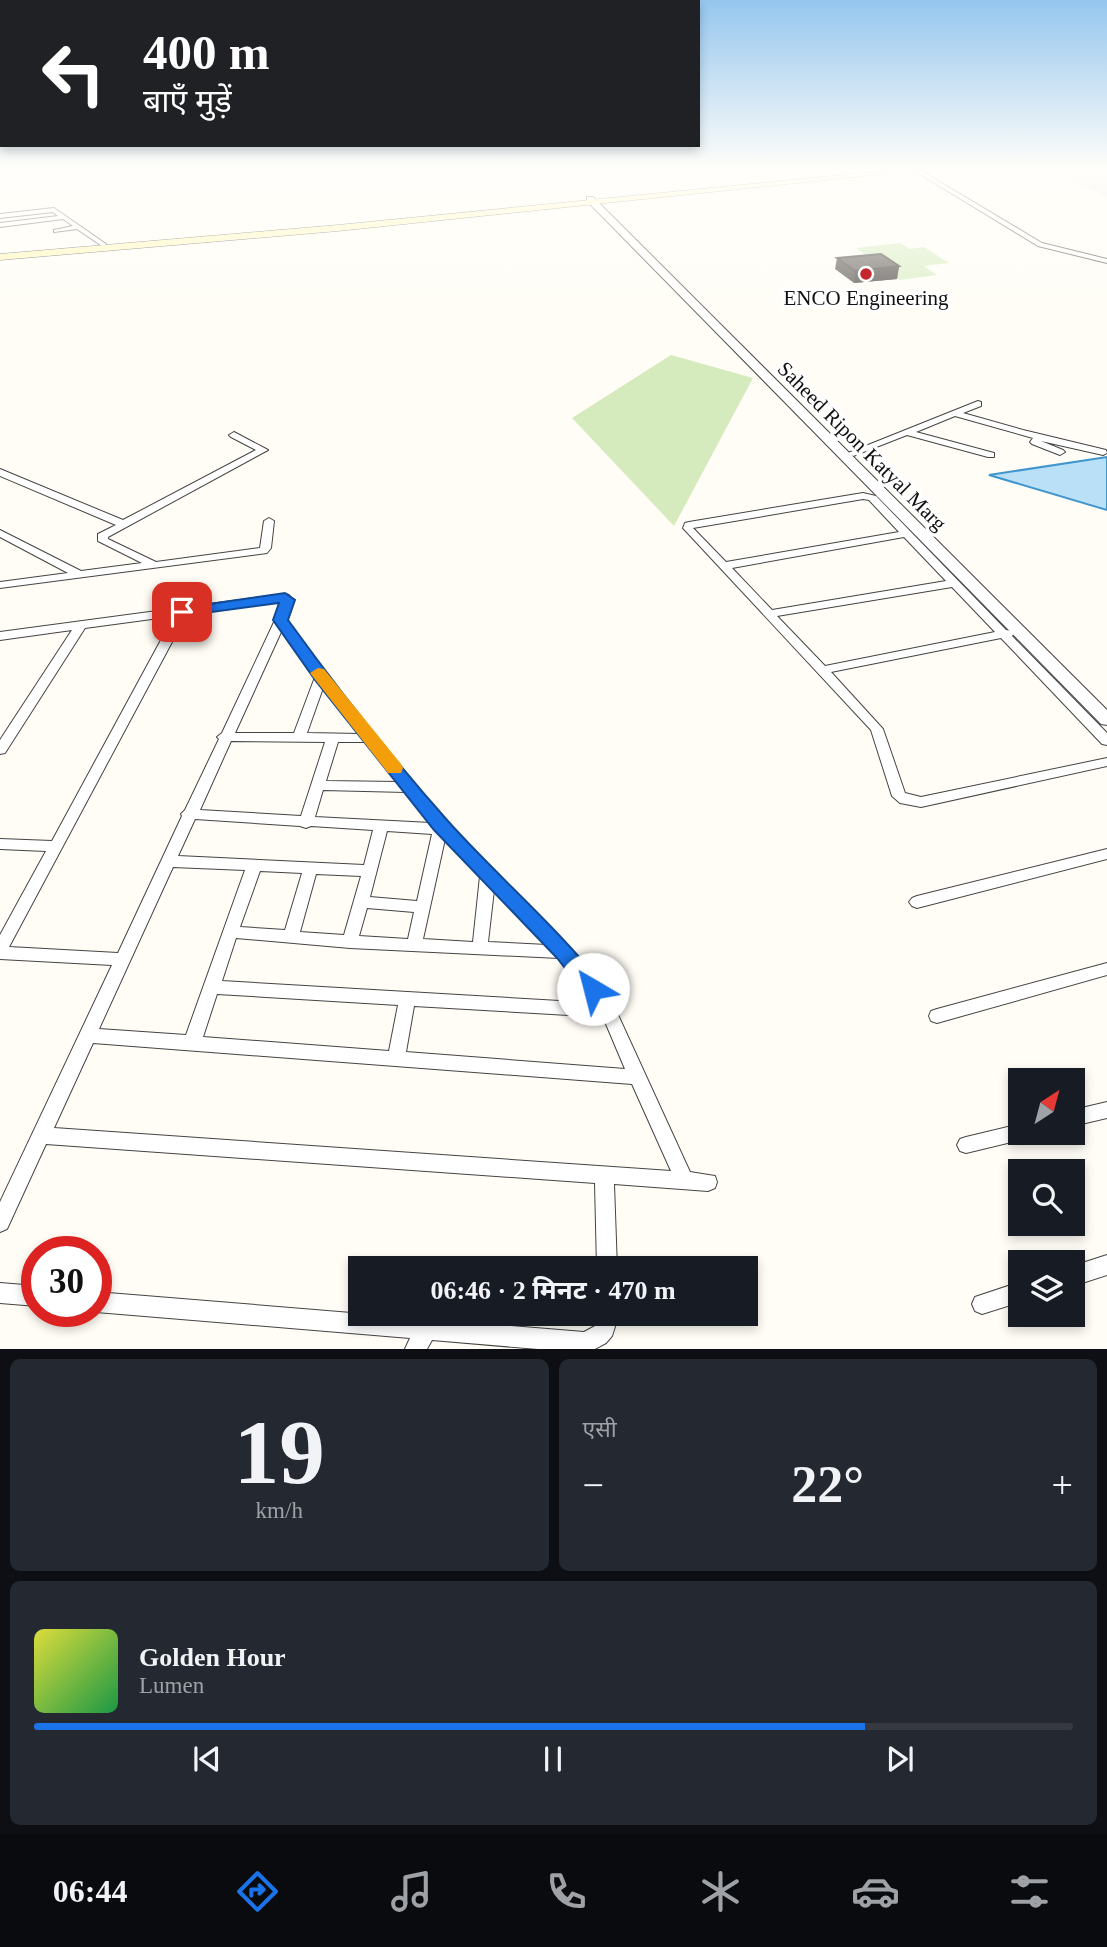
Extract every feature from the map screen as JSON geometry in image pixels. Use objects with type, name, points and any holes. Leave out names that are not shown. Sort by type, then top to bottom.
[{"type":"main road","points":[[0,255],[238,233]]},
{"type":"main road","points":[[0,255],[243,233]]},
{"type":"street","points":[[87,233],[104,245]]},
{"type":"street","name":"Saheed Ripon Katyal Marg","points":[[627,233],[760,367],[1107,704]]},
{"type":"street","points":[[1020,233],[1040,245],[1107,261]]},
{"type":"street","name":"Saheed Ripon Katyal Marg","points":[[760,367],[853,453],[1019,631],[1107,719]]},
{"type":"street","points":[[853,453],[978,404]]},
{"type":"street","points":[[954,413],[1103,452]]},
{"type":"street","points":[[997,426],[993,430],[1009,437]]},
{"type":"street","points":[[907,432],[991,455]]},
{"type":"street","points":[[153,565],[101,538],[263,450],[234,435]]},
{"type":"street","points":[[1039,437],[1035,442],[1039,446],[1060,452]]},
{"type":"street","points":[[1041,458],[1060,452],[1071,444]]},
{"type":"street","points":[[1,473],[123,524]]},
{"type":"street","points":[[1107,740],[875,500],[868,496],[689,525],[688,528],[877,729],[899,796],[905,800],[920,802],[1107,762]]},
{"type":"street","points":[[0,584],[263,551],[266,548],[270,521]]},
{"type":"street","points":[[0,533],[78,574]]},
{"type":"street","points":[[725,566],[906,534]]},
{"type":"street","points":[[769,614],[955,583]]},
{"type":"street","points":[[0,636],[282,596],[287,600],[281,620],[188,814],[0,1223]]},
{"type":"street","points":[[122,959],[0,952],[182,612]]},
{"type":"street","points":[[281,620],[321,677],[441,827],[565,952],[608,1011],[685,1181]]},
{"type":"street","points":[[0,750],[80,626]]},
{"type":"street","points":[[823,670],[1019,631]]},
{"type":"street","points":[[299,737],[321,677]]},
{"type":"street","points":[[224,737],[370,738]]},
{"type":"street","points":[[306,824],[333,738]]},
{"type":"street","points":[[318,785],[410,787]]},
{"type":"street","points":[[188,814],[381,828],[441,827]]},
{"type":"street","points":[[414,945],[441,827]]},
{"type":"street","points":[[350,942],[381,828]]},
{"type":"street","points":[[0,844],[57,846]]},
{"type":"street","points":[[917,902],[1104,860]]},
{"type":"street","points":[[167,862],[370,871]]},
{"type":"street","points":[[192,1043],[254,866]]},
{"type":"street","points":[[290,937],[310,869]]},
{"type":"street","points":[[480,948],[488,873]]},
{"type":"street","points":[[361,902],[423,906]]},
{"type":"street","points":[[232,932],[350,942],[565,952]]},
{"type":"street","points":[[937,1016],[1107,969]]},
{"type":"street","points":[[212,987],[608,1011]]},
{"type":"street","points":[[396,1058],[407,999]]},
{"type":"street","points":[[87,1035],[638,1077]]},
{"type":"street","points":[[1085,1115],[1107,1110]]},
{"type":"street","points":[[41,1135],[708,1182]]},
{"type":"street","points":[[966,1145],[1008,1135]]},
{"type":"street","points":[[604,1175],[607,1256]]},
{"type":"street","points":[[1085,1272],[1107,1265]]},
{"type":"street","points":[[0,1293],[21,1295]]},
{"type":"street","points":[[982,1304],[1008,1296]]},
{"type":"street","points":[[112,1304],[421,1340],[584,1342],[596,1340],[607,1326]]},
{"type":"green space","points":[[900,243],[910,249],[924,247],[949,263],[924,266],[937,275],[900,280],[856,248]]},
{"type":"green space","points":[[671,355],[753,378],[674,526],[572,418]]},
{"type":"water","points":[[1107,457],[1107,510],[989,475]]},
{"type":"building","points":[[881,254],[899,266],[855,271],[837,258]]},
{"type":"slow traffic","points":[[318,673],[395,768]]},
{"type":"place","name":"ENCO Engineering","points":[[866,274]]},
{"type":"route","points":[[182,612],[285,597],[287,600],[281,620],[321,677],[441,825],[565,952],[593,989]]}]
